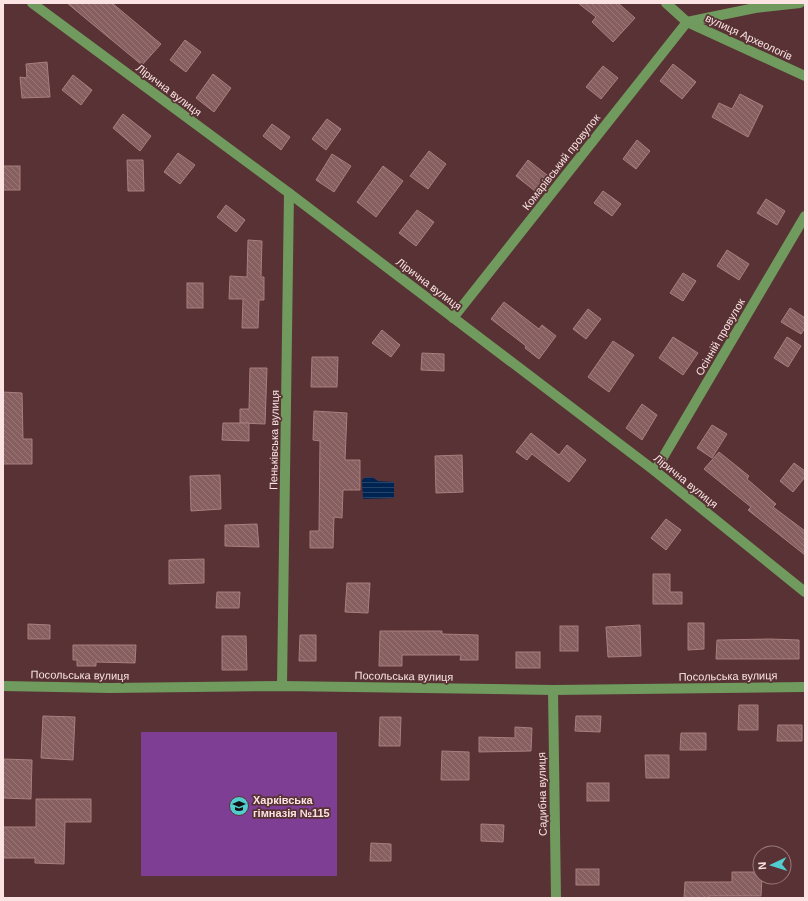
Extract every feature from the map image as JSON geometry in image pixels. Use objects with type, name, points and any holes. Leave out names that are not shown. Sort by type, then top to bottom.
[{"type":"street","name":"Лірична вулиця","points":[[32,3],[289,193],[655,471],[805,592]]},
{"type":"street","name":"вулиця Археологів","points":[[666,3],[688,22],[805,76]]},
{"type":"street","points":[[688,22],[755,8],[800,3]]},
{"type":"street","name":"Комарівський провулок","points":[[453,318],[688,22]]},
{"type":"street","name":"Пеньківська вулиця","points":[[282,686],[289,193]]},
{"type":"street","name":"Осінній провулок","points":[[655,471],[805,216]]},
{"type":"street","name":"Посольська вулиця","points":[[3,686],[110,688],[282,686],[552,690],[805,687]]},
{"type":"street","name":"Садибна вулиця","points":[[552,690],[556,898]]},
{"type":"shaded area","name":"Харківська гімназія №115","points":[[141,732],[337,732],[337,876],[141,876]]},
{"type":"water","points":[[366,477],[372,477],[378,481],[394,482],[394,498],[363,499],[362,480]]},
{"type":"building","points":[[67,3],[112,3],[161,44],[142,65]]},
{"type":"building","points":[[578,3],[618,3],[635,18],[613,42],[592,22],[596,17]]},
{"type":"building","points":[[185,40],[201,52],[186,72],[170,60]]},
{"type":"building","points":[[47,62],[50,97],[22,98],[20,77],[27,78],[26,64]]},
{"type":"building","points":[[673,64],[696,82],[682,99],[660,81]]},
{"type":"building","points":[[603,66],[618,78],[601,99],[586,87]]},
{"type":"building","points":[[213,74],[231,88],[214,112],[196,98]]},
{"type":"building","points":[[73,75],[92,90],[81,105],[62,90]]},
{"type":"building","points":[[740,94],[763,106],[748,137],[712,117],[719,103],[732,109]]},
{"type":"building","points":[[123,114],[151,136],[140,151],[113,128]]},
{"type":"building","points":[[327,119],[341,129],[326,150],[312,139]]},
{"type":"building","points":[[272,124],[290,137],[281,150],[263,136]]},
{"type":"building","points":[[637,140],[650,151],[636,169],[623,159]]},
{"type":"building","points":[[429,151],[446,164],[428,189],[410,176]]},
{"type":"building","points":[[178,153],[195,165],[180,184],[164,172]]},
{"type":"building","points":[[332,154],[351,166],[334,192],[316,180]]},
{"type":"building","points":[[127,160],[143,160],[144,191],[128,191]]},
{"type":"building","points":[[528,160],[552,179],[540,195],[516,176]]},
{"type":"building","points":[[3,166],[20,166],[20,190],[3,190]]},
{"type":"building","points":[[383,166],[403,181],[376,217],[357,202]]},
{"type":"building","points":[[603,191],[621,204],[612,216],[594,203]]},
{"type":"building","points":[[766,199],[785,211],[777,225],[757,213]]},
{"type":"building","points":[[226,205],[245,220],[236,232],[217,217]]},
{"type":"building","points":[[417,210],[434,222],[416,246],[399,233]]},
{"type":"building","points":[[248,240],[262,241],[261,277],[264,277],[264,300],[259,300],[258,328],[242,328],[243,299],[229,299],[230,276],[247,277]]},
{"type":"building","points":[[727,250],[749,264],[739,280],[717,266]]},
{"type":"building","points":[[683,273],[696,281],[683,301],[670,293]]},
{"type":"building","points":[[187,283],[203,283],[203,308],[187,308]]},
{"type":"building","points":[[504,302],[539,329],[542,325],[556,336],[539,359],[525,348],[526,346],[491,319]]},
{"type":"building","points":[[790,308],[805,318],[805,328],[801,334],[781,322]]},
{"type":"building","points":[[588,309],[601,319],[586,339],[573,329]]},
{"type":"building","points":[[382,330],[400,345],[391,357],[372,343]]},
{"type":"building","points":[[673,337],[698,353],[683,375],[659,358]]},
{"type":"building","points":[[787,337],[801,346],[788,367],[774,358]]},
{"type":"building","points":[[613,341],[634,355],[609,392],[588,377]]},
{"type":"building","points":[[422,353],[444,354],[444,371],[421,370]]},
{"type":"building","points":[[312,357],[338,357],[337,387],[311,387]]},
{"type":"building","points":[[250,368],[267,368],[265,424],[240,423],[240,409],[249,409]]},
{"type":"building","points":[[3,392],[22,393],[23,439],[32,439],[32,464],[3,464]]},
{"type":"building","points":[[642,404],[657,415],[642,440],[626,428]]},
{"type":"building","points":[[314,411],[347,413],[345,460],[360,460],[360,490],[343,490],[342,518],[334,517],[333,548],[310,548],[310,531],[319,531],[320,441],[313,440]]},
{"type":"building","points":[[223,423],[249,423],[249,441],[222,440]]},
{"type":"building","points":[[712,425],[727,434],[712,458],[697,448]]},
{"type":"building","points":[[531,433],[559,455],[567,445],[586,460],[569,482],[532,454],[527,460],[516,452]]},
{"type":"building","points":[[719,452],[749,476],[747,479],[776,504],[773,507],[805,531],[805,555],[748,510],[751,507],[704,469]]},
{"type":"building","points":[[462,455],[463,492],[436,493],[435,456]]},
{"type":"building","points":[[794,463],[805,471],[805,477],[793,492],[780,481]]},
{"type":"building","points":[[220,475],[221,509],[191,511],[190,476]]},
{"type":"building","points":[[666,519],[681,530],[666,550],[651,538]]},
{"type":"building","points":[[257,524],[259,547],[225,546],[225,525]]},
{"type":"building","points":[[204,559],[204,583],[169,584],[169,560]]},
{"type":"building","points":[[653,574],[670,574],[670,592],[682,592],[682,604],[653,604]]},
{"type":"building","points":[[347,583],[370,583],[368,613],[345,612]]},
{"type":"building","points":[[217,592],[240,592],[239,608],[216,608]]},
{"type":"building","points":[[688,623],[704,623],[704,649],[688,650]]},
{"type":"building","points":[[28,624],[50,625],[50,639],[28,639]]},
{"type":"building","points":[[640,625],[641,656],[608,657],[606,627]]},
{"type":"building","points":[[560,626],[578,626],[578,651],[560,651]]},
{"type":"building","points":[[380,631],[442,631],[442,634],[478,635],[478,660],[460,660],[461,655],[402,655],[402,666],[379,666]]},
{"type":"building","points":[[300,635],[316,635],[316,661],[299,661]]},
{"type":"building","points":[[222,636],[246,636],[247,670],[222,670]]},
{"type":"building","points":[[717,640],[799,640],[799,659],[716,659]]},
{"type":"building","points":[[73,645],[136,645],[135,663],[96,662],[96,666],[77,666],[77,660],[73,660]]},
{"type":"building","points":[[516,652],[540,652],[540,668],[516,668]]},
{"type":"building","points":[[739,705],[758,705],[758,730],[738,730]]},
{"type":"building","points":[[43,716],[75,717],[73,760],[41,758]]},
{"type":"building","points":[[576,716],[601,716],[600,732],[575,731]]},
{"type":"building","points":[[380,717],[401,717],[400,746],[379,746]]},
{"type":"building","points":[[778,725],[802,725],[802,741],[777,741]]},
{"type":"building","points":[[515,727],[532,728],[531,751],[479,752],[479,737],[515,738]]},
{"type":"building","points":[[681,733],[706,733],[706,750],[680,750]]},
{"type":"building","points":[[442,751],[469,752],[469,780],[441,780]]},
{"type":"building","points":[[645,755],[669,755],[669,778],[646,778]]},
{"type":"building","points":[[3,759],[32,760],[31,799],[3,798]]},
{"type":"building","points":[[587,783],[609,783],[609,801],[587,801]]},
{"type":"building","points":[[36,799],[91,799],[91,822],[65,822],[64,864],[35,863],[35,858],[3,858],[3,827],[36,827]]},
{"type":"building","points":[[481,824],[504,825],[503,842],[481,841]]},
{"type":"building","points":[[371,843],[391,844],[391,861],[370,861]]},
{"type":"building","points":[[576,869],[599,869],[599,885],[576,885]]},
{"type":"building","points":[[732,872],[752,872],[752,885],[762,885],[761,896],[709,896],[709,898],[684,898],[685,882],[732,882]]},
{"type":"place","name":"Харківська гімназія №115","points":[[239,806]]}]
